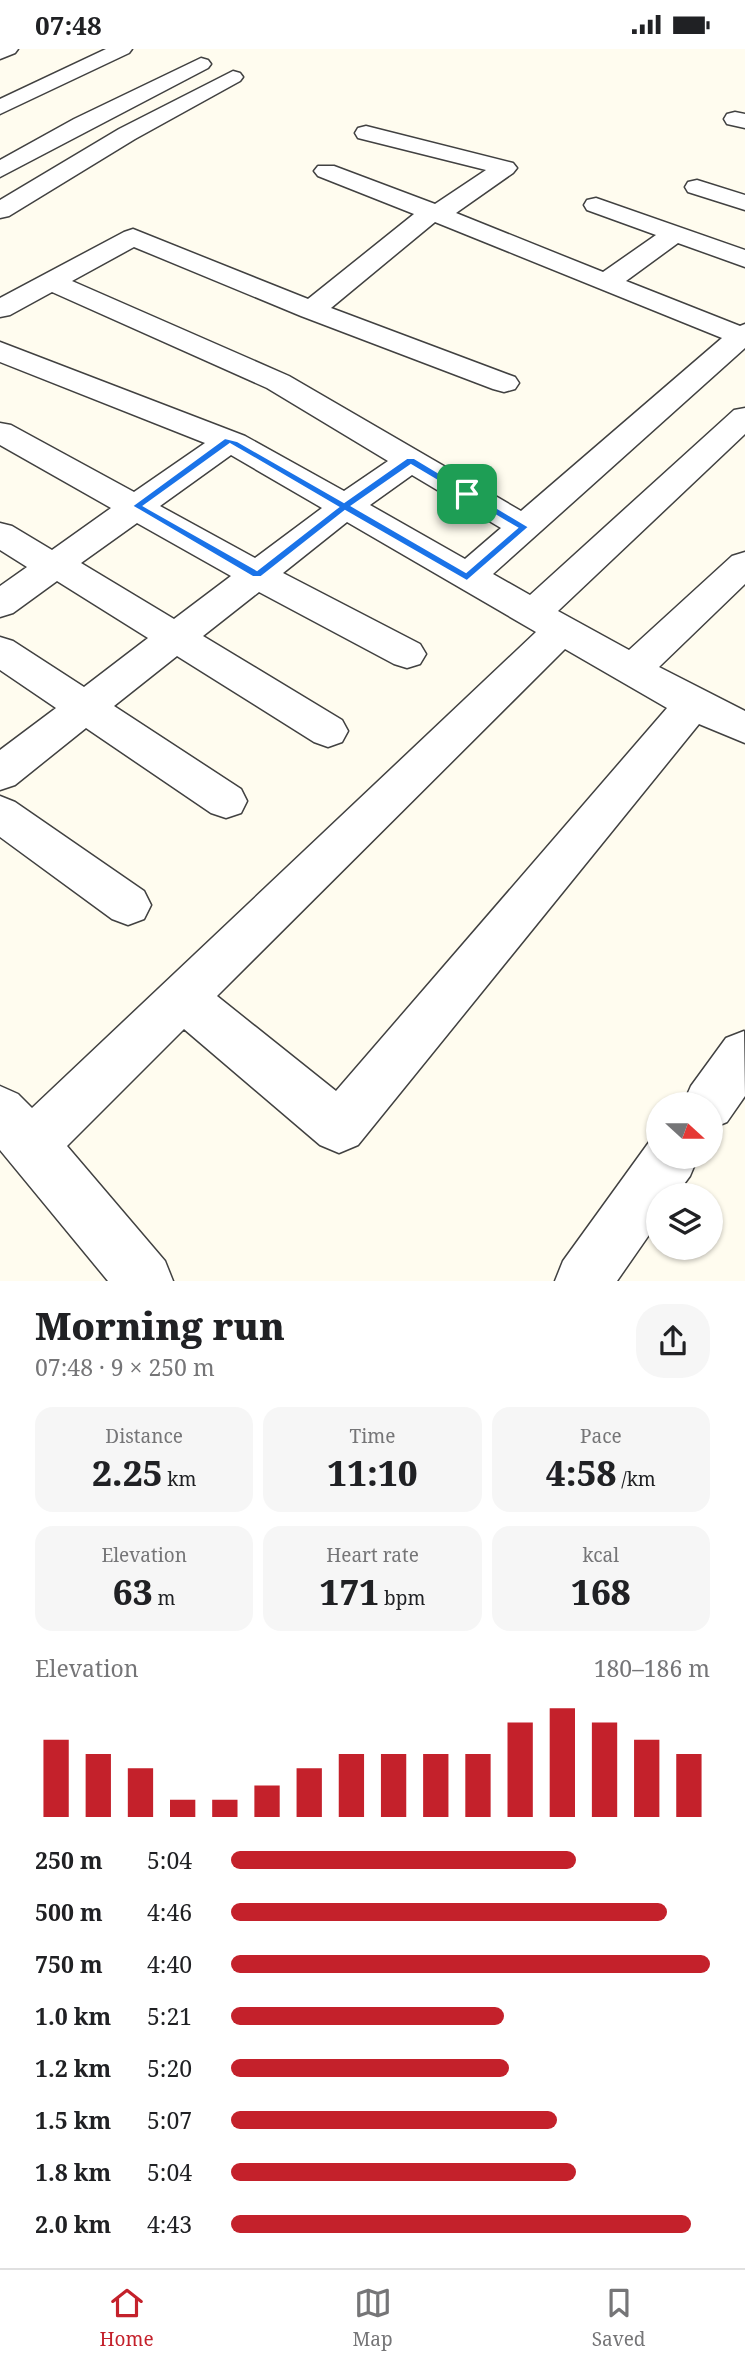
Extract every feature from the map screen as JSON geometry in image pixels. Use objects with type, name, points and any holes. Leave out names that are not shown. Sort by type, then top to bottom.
[{"type":"street","points":[[0,53],[8,49]]},
{"type":"street","points":[[0,107],[122,49]]},
{"type":"street","points":[[0,170],[82,124],[201,64]]},
{"type":"street","points":[[0,211],[127,134],[233,77]]},
{"type":"street","points":[[311,310],[434,213],[505,168],[366,133]]},
{"type":"street","points":[[326,171],[743,335],[467,577]]},
{"type":"street","points":[[697,187],[745,203]]},
{"type":"street","points":[[596,205],[745,258]]},
{"type":"street","points":[[606,283],[676,233]]},
{"type":"street","points":[[0,309],[133,237],[311,310],[504,383]]},
{"type":"street","points":[[50,281],[278,382],[524,527]]},
{"type":"street","points":[[0,351],[229,440],[631,670],[693,704],[745,728]]},
{"type":"street","points":[[145,1281],[16,1128],[183,998],[745,418]]},
{"type":"street","points":[[0,432],[257,575],[407,654]]},
{"type":"street","points":[[0,604],[229,440]]},
{"type":"street","points":[[0,773],[345,507],[411,460]]},
{"type":"street","points":[[0,534],[177,637],[328,731]]},
{"type":"street","points":[[631,670],[745,564]]},
{"type":"street","points":[[0,651],[226,801]]},
{"type":"street","points":[[183,998],[339,1127],[693,704]]},
{"type":"street","points":[[0,814],[128,905]]},
{"type":"street","points":[[718,1092],[744,1055]]},
{"type":"street","points":[[583,1281],[662,1169]]},
{"type":"route","points":[[467,494],[411,460],[345,507],[257,575],[137,506],[229,440],[345,507],[467,577],[524,527],[467,494]]}]
